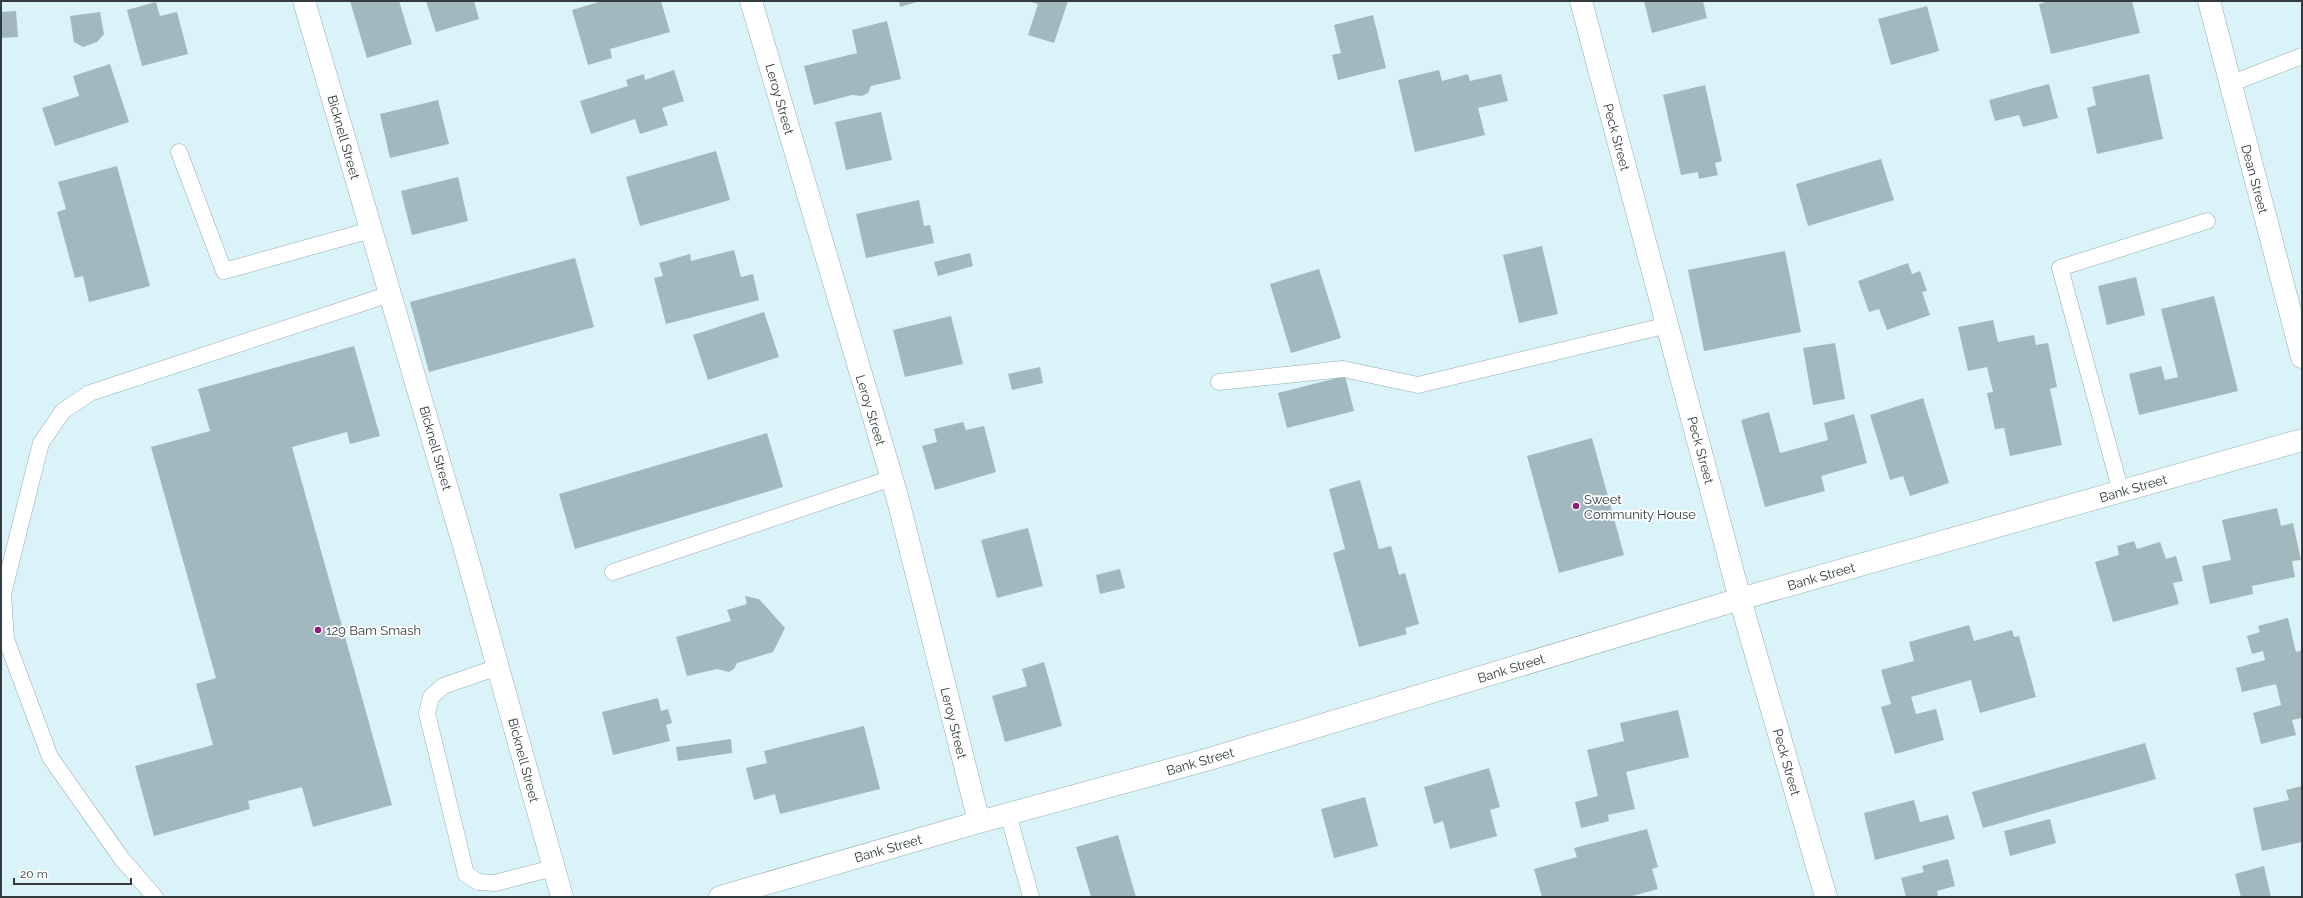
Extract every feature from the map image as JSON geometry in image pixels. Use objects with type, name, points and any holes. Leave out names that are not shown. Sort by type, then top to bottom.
[{"type":"street","name":"Bicknell Street","points":[[304,1],[498,667],[562,897]]},
{"type":"street","name":"Leroy Street","points":[[751,1],[892,478],[978,822]]},
{"type":"street","name":"Peck Street","points":[[1581,1],[1740,599],[1826,897]]},
{"type":"street","name":"Dean Street","points":[[2209,1],[2302,357]]},
{"type":"street","name":"Bank Street","points":[[720,897],[978,822],[1206,760],[1740,599],[2302,440]]},
{"type":"lane","points":[[2230,84],[2302,56]]},
{"type":"lane","points":[[179,152],[224,271],[371,230]]},
{"type":"lane","points":[[2121,492],[2060,268],[2207,221]]},
{"type":"lane","points":[[155,897],[122,859],[50,757],[6,638],[3,594],[41,443],[62,411],[90,393],[390,294]]},
{"type":"lane","points":[[1219,382],[1343,369],[1418,385],[1668,325]]},
{"type":"lane","points":[[613,572],[892,478]]},
{"type":"lane","points":[[498,667],[443,686],[431,697],[427,713],[466,874],[478,882],[495,883],[554,868]]},
{"type":"lane","points":[[1008,814],[1031,897]]},
{"type":"building","points":[[350,1],[399,1],[412,44],[367,58]]},
{"type":"building","points":[[426,1],[474,1],[479,19],[436,32]]},
{"type":"building","points":[[602,1],[661,1],[670,32],[610,49],[612,58],[588,65],[572,10]]},
{"type":"building","points":[[899,1],[920,1],[900,7]]},
{"type":"building","points":[[1028,1],[1068,1],[1054,43],[1028,35],[1038,4]]},
{"type":"building","points":[[1644,1],[1703,1],[1707,18],[1652,33]]},
{"type":"building","points":[[2049,1],[2132,1],[2140,33],[2051,54],[2039,4]]},
{"type":"building","points":[[156,2],[160,16],[177,12],[188,54],[142,66],[127,10]]},
{"type":"building","points":[[1927,6],[1939,51],[1891,65],[1878,19]]},
{"type":"building","points":[[16,11],[18,37],[1,38],[1,12]]},
{"type":"building","points":[[100,12],[104,34],[97,42],[83,47],[74,42],[70,16]]},
{"type":"building","points":[[1373,15],[1386,68],[1338,80],[1332,55],[1341,53],[1334,25]]},
{"type":"building","points":[[887,21],[901,79],[871,86],[868,93],[862,96],[852,95],[814,105],[804,66],[857,53],[852,30]]},
{"type":"building","points":[[110,64],[129,122],[55,146],[42,108],[79,96],[73,76]]},
{"type":"building","points":[[674,70],[684,101],[662,108],[668,125],[640,134],[635,119],[591,134],[580,101],[628,86],[626,80],[644,74],[645,80]]},
{"type":"building","points":[[1439,70],[1442,81],[1468,74],[1470,81],[1501,74],[1508,101],[1478,108],[1485,135],[1415,152],[1398,80]]},
{"type":"building","points":[[2149,74],[2163,139],[2097,154],[2087,108],[2096,105],[2092,87]]},
{"type":"building","points":[[2049,84],[2058,118],[2023,127],[2019,115],[1995,121],[1989,100]]},
{"type":"building","points":[[1705,85],[1722,161],[1715,163],[1718,175],[1699,179],[1698,172],[1681,175],[1663,95]]},
{"type":"building","points":[[438,100],[449,144],[390,158],[380,114]]},
{"type":"building","points":[[881,112],[892,160],[846,170],[835,122]]},
{"type":"building","points":[[716,151],[730,200],[640,226],[626,177]]},
{"type":"building","points":[[1881,159],[1894,200],[1808,226],[1796,184]]},
{"type":"building","points":[[117,166],[150,286],[89,302],[83,276],[75,278],[57,212],[66,209],[58,182]]},
{"type":"building","points":[[458,177],[468,221],[412,235],[401,191]]},
{"type":"building","points":[[919,200],[924,226],[930,225],[934,243],[866,258],[856,214]]},
{"type":"building","points":[[1542,246],[1558,314],[1519,323],[1503,255]]},
{"type":"building","points":[[734,250],[741,277],[753,274],[759,300],[666,324],[654,278],[663,276],[659,263],[690,254],[691,261]]},
{"type":"building","points":[[1785,251],[1801,332],[1704,351],[1688,270]]},
{"type":"building","points":[[970,253],[973,266],[938,276],[934,262]]},
{"type":"building","points":[[575,258],[594,327],[429,372],[410,302]]},
{"type":"building","points":[[1908,263],[1912,274],[1920,271],[1927,291],[1922,292],[1930,315],[1887,330],[1879,309],[1869,312],[1858,281]]},
{"type":"building","points":[[1319,269],[1341,338],[1291,353],[1270,284]]},
{"type":"building","points":[[2136,277],[2145,315],[2107,325],[2098,286]]},
{"type":"building","points":[[2214,296],[2238,391],[2139,415],[2129,374],[2161,366],[2165,380],[2178,377],[2161,309]]},
{"type":"building","points":[[764,312],[779,357],[708,380],[693,335]]},
{"type":"building","points":[[951,316],[963,364],[905,377],[893,330]]},
{"type":"building","points":[[1993,320],[1998,342],[2034,335],[2036,345],[2048,343],[2057,387],[2050,389],[2062,445],[2010,456],[2004,428],[1995,429],[1987,393],[1993,392],[1987,367],[1968,371],[1958,327]]},
{"type":"building","points":[[1835,343],[1845,399],[1813,405],[1803,348]]},
{"type":"building","points":[[354,346],[380,436],[350,444],[347,432],[292,447],[392,805],[313,827],[302,787],[248,801],[250,809],[154,836],[135,766],[213,745],[196,684],[216,678],[151,447],[210,431],[198,389]]},
{"type":"building","points":[[1040,367],[1043,383],[1012,390],[1008,374]]},
{"type":"building","points":[[1345,376],[1354,411],[1287,428],[1278,393]]},
{"type":"building","points":[[1923,398],[1949,483],[1910,496],[1903,476],[1890,480],[1870,415]]},
{"type":"building","points":[[1769,412],[1780,453],[1828,440],[1824,423],[1854,414],[1867,463],[1821,476],[1825,491],[1765,507],[1741,420]]},
{"type":"building","points":[[963,422],[966,430],[984,426],[996,472],[935,490],[922,446],[937,442],[934,429]]},
{"type":"building","points":[[767,433],[783,487],[575,549],[559,494]]},
{"type":"building","name":"Sweet Community House","points":[[1592,438],[1624,555],[1559,573],[1527,456]]},
{"type":"building","points":[[1360,480],[1379,549],[1391,546],[1399,575],[1405,573],[1419,624],[1405,628],[1407,634],[1359,647],[1333,553],[1345,549],[1329,489]]},
{"type":"building","points":[[2277,508],[2281,526],[2293,523],[2301,560],[2292,561],[2295,577],[2252,586],[2253,594],[2210,604],[2202,566],[2231,560],[2222,520]]},
{"type":"building","points":[[1028,528],[1043,586],[997,598],[981,540]]},
{"type":"building","points":[[2134,541],[2137,549],[2160,542],[2166,559],[2176,556],[2183,581],[2173,583],[2179,604],[2113,622],[2095,562],[2119,555],[2117,546]]},
{"type":"building","points":[[1120,569],[1125,588],[1100,594],[1096,575]]},
{"type":"building","points":[[745,596],[759,599],[785,628],[773,652],[737,663],[734,669],[729,672],[717,669],[687,676],[676,637],[731,621],[727,610],[747,604]]},
{"type":"building","points":[[2288,618],[2296,652],[2302,650],[2302,718],[2292,720],[2296,735],[2261,744],[2253,713],[2281,705],[2276,684],[2242,692],[2236,668],[2265,660],[2263,651],[2252,654],[2247,636],[2260,632],[2258,626]]},
{"type":"building","points":[[1969,625],[1974,641],[2012,630],[2014,637],[2019,636],[2036,697],[1980,713],[1971,680],[1911,697],[1916,714],[1936,709],[1944,740],[1895,754],[1881,707],[1891,704],[1881,670],[1914,661],[1909,642]]},
{"type":"building","points":[[1044,662],[1062,726],[1005,742],[992,696],[1027,686],[1022,669]]},
{"type":"building","points":[[658,698],[661,711],[668,709],[672,723],[666,725],[670,741],[613,755],[602,712]]},
{"type":"building","points":[[1678,710],[1689,757],[1626,772],[1635,809],[1608,815],[1609,821],[1581,828],[1575,802],[1598,796],[1587,750],[1624,741],[1620,723]]},
{"type":"building","points":[[864,726],[880,789],[780,814],[775,794],[754,800],[746,768],[767,763],[764,751]]},
{"type":"building","points":[[731,739],[732,753],[678,761],[676,747]]},
{"type":"building","points":[[2145,743],[2156,779],[1983,828],[1972,792]]},
{"type":"building","points":[[1489,768],[1500,807],[1490,810],[1497,836],[1450,849],[1443,821],[1434,824],[1424,787]]},
{"type":"building","points":[[2302,786],[2302,842],[2262,851],[2253,808],[2289,800],[2286,790]]},
{"type":"building","points":[[1365,797],[1378,846],[1334,858],[1321,809]]},
{"type":"building","points":[[1914,800],[1920,822],[1948,815],[1955,839],[1875,860],[1864,813]]},
{"type":"building","points":[[2050,819],[2056,843],[2010,856],[2004,831]]},
{"type":"building","points":[[1647,829],[1658,867],[1652,869],[1658,889],[1629,897],[1542,897],[1534,869],[1577,857],[1574,848]]},
{"type":"building","points":[[1118,835],[1136,897],[1091,897],[1076,847]]},
{"type":"building","points":[[1948,859],[1955,886],[1937,891],[1938,897],[1906,897],[1901,878],[1924,872],[1922,866]]},
{"type":"building","points":[[2264,866],[2271,897],[2241,897],[2235,874]]},
{"type":"place","name":"Sweet Community House","points":[[1576,506]]},
{"type":"place","name":"129 Bam Smash","points":[[318,630]]}]
